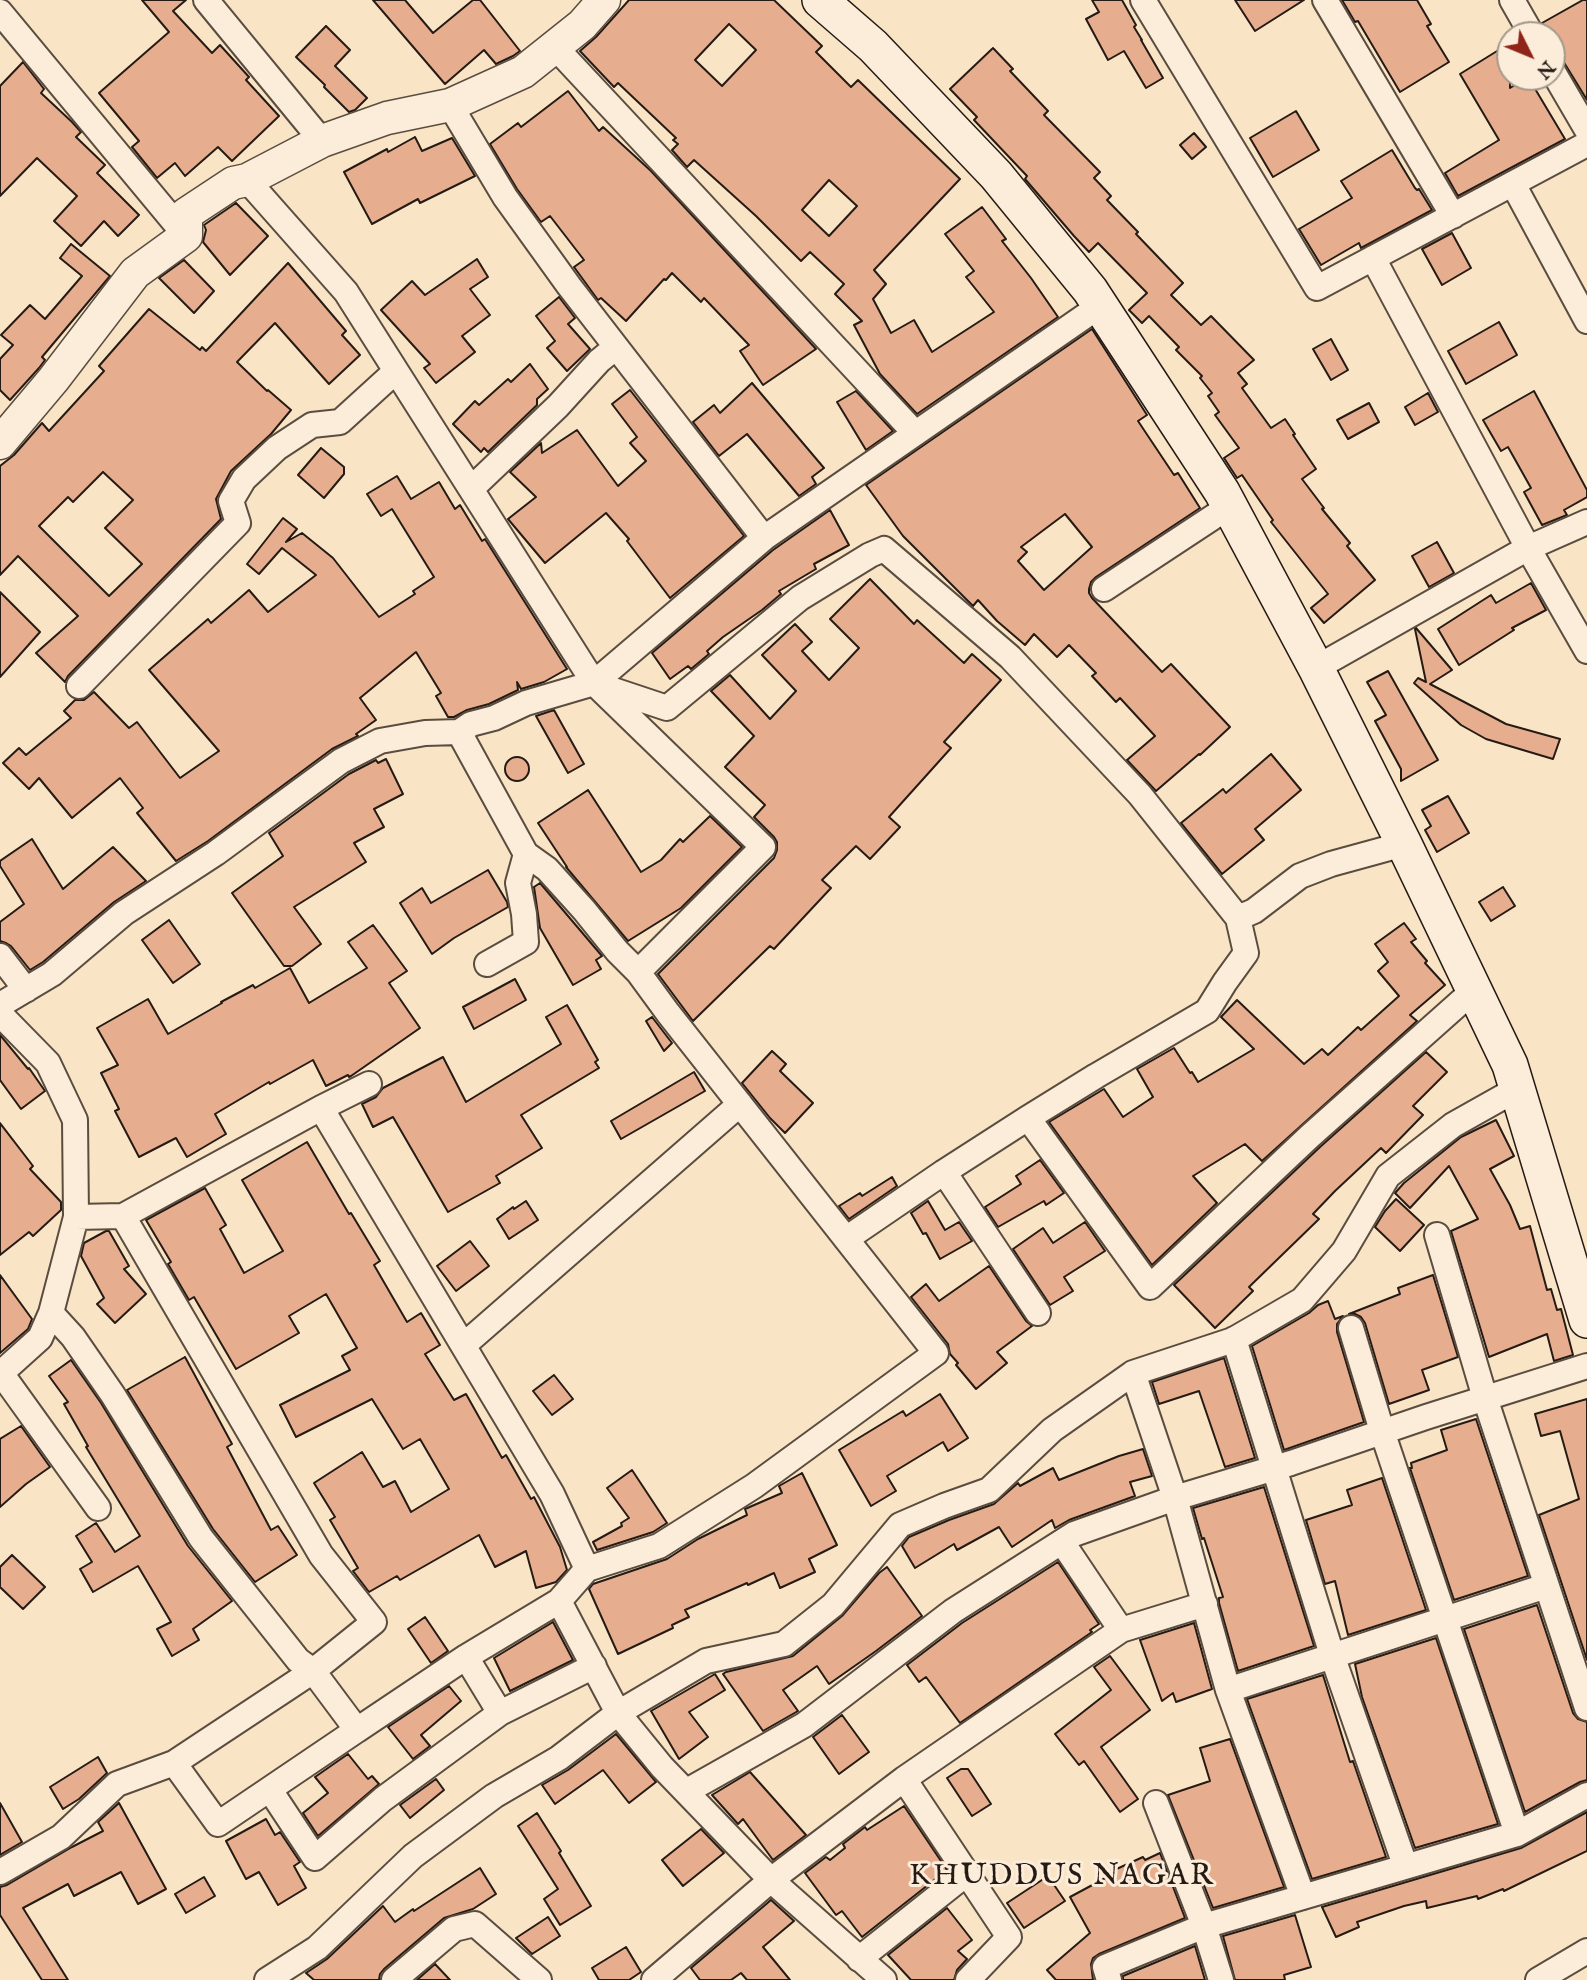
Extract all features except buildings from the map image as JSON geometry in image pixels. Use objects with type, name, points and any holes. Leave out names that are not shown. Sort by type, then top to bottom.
[{"type":"main road","points":[[820,0],[873,46],[996,175],[1101,305],[1230,506],[1316,668],[1510,1065],[1587,1320]]},
{"type":"street","points":[[206,0],[323,141]]},
{"type":"street","points":[[186,236],[186,214],[233,184],[247,180],[323,141],[387,118],[450,105],[523,72],[582,25],[604,0]]},
{"type":"street","points":[[1143,0],[1317,288],[1587,144]]},
{"type":"street","points":[[1325,0],[1453,216]]},
{"type":"street","points":[[1511,0],[1524,21]]},
{"type":"street","points":[[0,12],[186,236]]},
{"type":"street","points":[[555,47],[914,432]]},
{"type":"street","points":[[1565,91],[1587,130]]},
{"type":"street","points":[[450,105],[505,197],[569,286],[764,538]]},
{"type":"street","points":[[247,180],[346,292],[594,683],[763,847],[638,972]]},
{"type":"street","points":[[1513,184],[1587,321]]},
{"type":"street","points":[[0,443],[53,380],[135,273],[186,236]]},
{"type":"street","points":[[1373,258],[1528,548],[1587,651]]},
{"type":"street","points":[[0,1005],[52,974],[124,913],[216,853],[341,761],[380,741],[425,733],[460,732],[471,724],[494,718],[526,703],[594,683],[764,538],[1101,305]]},
{"type":"street","points":[[471,489],[616,347]]},
{"type":"street","points":[[79,686],[238,523],[231,501],[244,479],[277,448],[312,425],[340,422],[396,371]]},
{"type":"street","points":[[1104,589],[1230,506]]},
{"type":"street","points":[[1316,668],[1528,548],[1587,522]]},
{"type":"street","points":[[594,683],[667,708],[800,598],[884,549],[1010,657],[1140,795],[1238,918],[1247,953],[1208,1011],[1028,1118],[846,1239]]},
{"type":"street","points":[[174,1762],[218,1824],[466,1657],[559,1601],[587,1569],[659,1546],[754,1486],[936,1353],[638,972],[547,869],[526,853],[460,732]]},
{"type":"street","points":[[1238,918],[1254,911],[1300,876],[1331,864],[1404,844]]},
{"type":"street","points":[[487,964],[526,942],[518,883],[526,853]]},
{"type":"street","points":[[0,956],[26,990]]},
{"type":"street","points":[[1028,1118],[1150,1287],[1310,1136],[1474,990]]},
{"type":"street","points":[[0,1014],[48,1063],[75,1120],[76,1217],[51,1313],[40,1338],[1,1373],[98,1508]]},
{"type":"street","points":[[76,1217],[124,1216],[369,1084]]},
{"type":"street","points":[[267,1980],[317,1948],[413,1856],[494,1796],[559,1758],[618,1713],[706,1661],[783,1644],[833,1605],[900,1525],[989,1490],[1052,1430],[1133,1373],[1234,1339],[1302,1300],[1344,1251],[1388,1176],[1453,1125],[1517,1089]]},
{"type":"street","points":[[464,1345],[740,1104]]},
{"type":"street","points":[[321,1108],[552,1494],[587,1569]]},
{"type":"street","points":[[944,1172],[1038,1314]]},
{"type":"street","points":[[0,1872],[61,1837],[117,1784],[174,1762],[313,1671],[374,1622],[321,1555],[124,1216]]},
{"type":"street","points":[[1437,1235],[1485,1398],[1587,1708]]},
{"type":"street","points":[[51,1313],[73,1337],[113,1395],[201,1538],[298,1660],[313,1671],[357,1730]]},
{"type":"street","points":[[1351,1328],[1382,1432],[1517,1834]]},
{"type":"street","points":[[1234,1339],[1332,1655],[1405,1865]]},
{"type":"street","points":[[687,1791],[804,1725],[953,1611],[1074,1534],[1175,1498],[1587,1366]]},
{"type":"street","points":[[1133,1373],[1175,1498],[1228,1690],[1303,1897]]},
{"type":"street","points":[[1062,1542],[1121,1630]]},
{"type":"street","points":[[1228,1690],[1546,1586]]},
{"type":"street","points":[[559,1601],[618,1713],[662,1767],[771,1881],[884,1980]]},
{"type":"street","points":[[654,1980],[771,1881],[904,1779],[1121,1630],[1205,1604]]},
{"type":"street","points":[[466,1657],[500,1713]]},
{"type":"street","points":[[270,1790],[316,1858],[383,1799],[500,1713],[594,1666]]},
{"type":"street","points":[[904,1779],[1009,1937],[968,1980]]},
{"type":"street","points":[[1109,1980],[1105,1967],[1204,1926],[1517,1834],[1587,1795]]},
{"type":"street","points":[[1156,1803],[1204,1926],[1221,1980]]},
{"type":"street","points":[[859,1959],[967,1874]]},
{"type":"street","points":[[394,1980],[454,1929],[475,1924],[538,1980]]},
{"type":"street","points":[[1538,1980],[1587,1951]]},
{"type":"district","name":"KHUDDUS NAGAR","points":[[1062,1878]]}]
